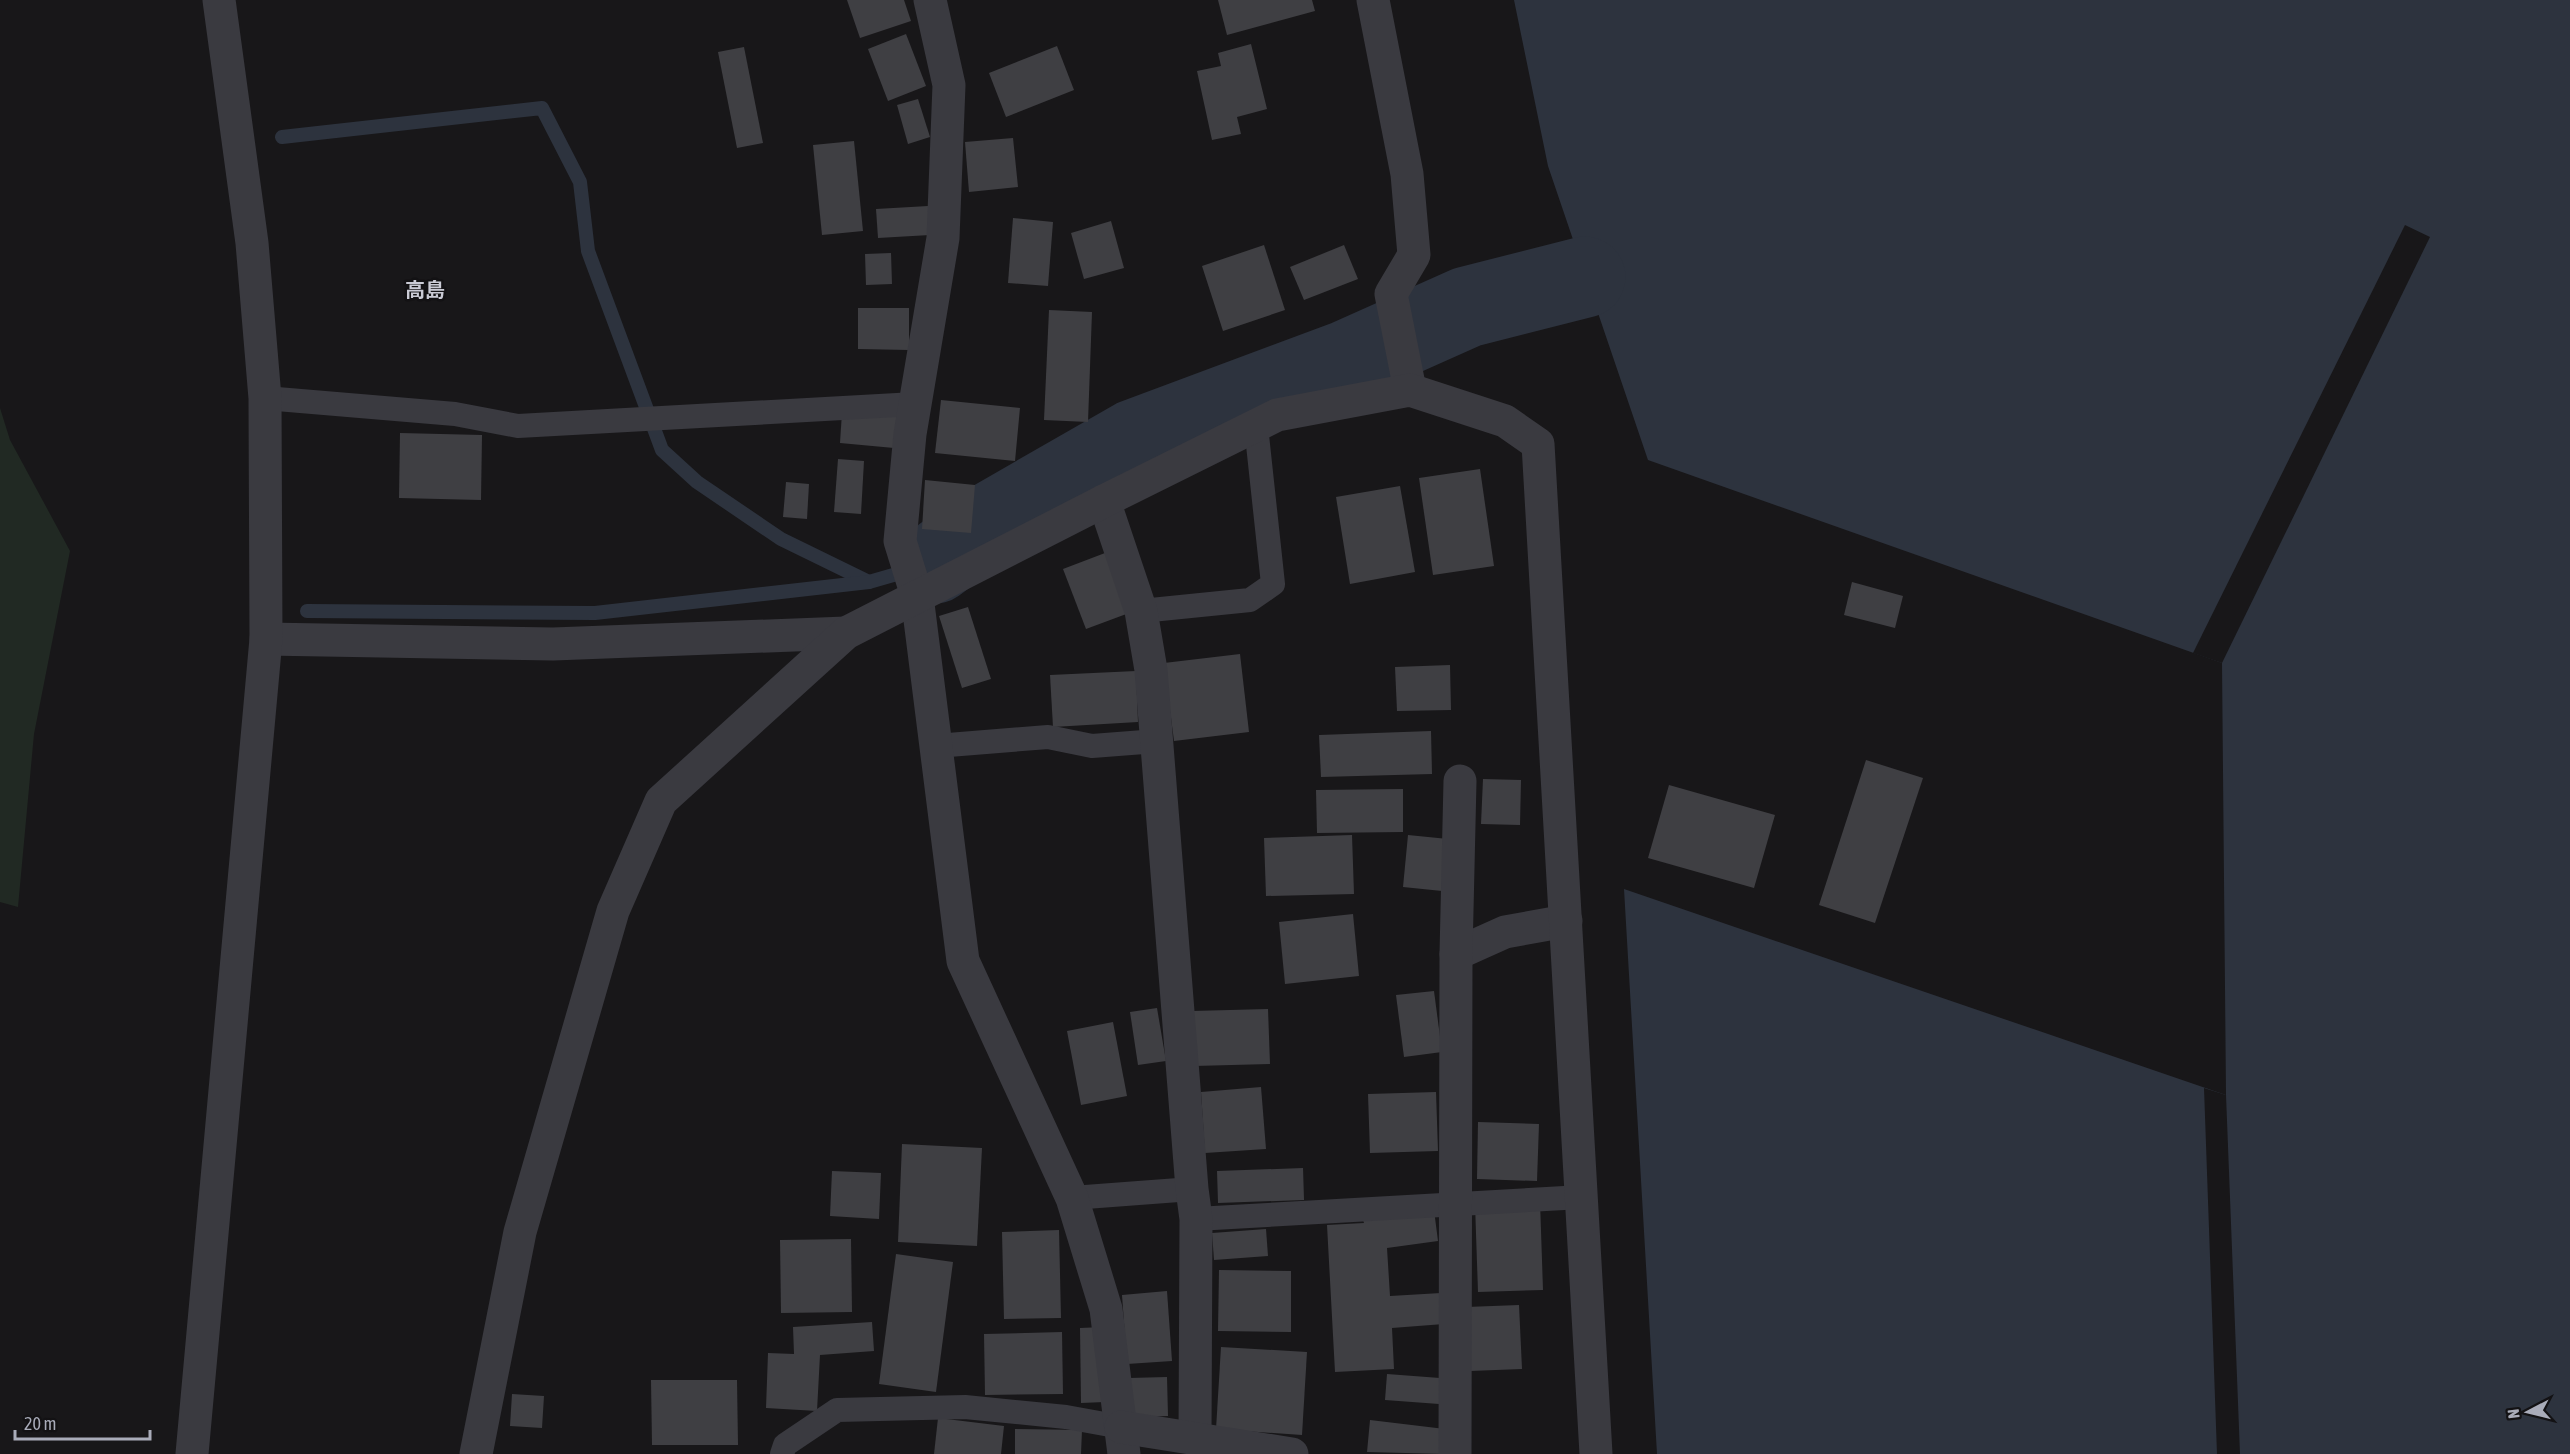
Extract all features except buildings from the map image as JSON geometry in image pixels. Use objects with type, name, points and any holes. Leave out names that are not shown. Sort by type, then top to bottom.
[{"type":"street","points":[[192,1454],[266,639],[265,398],[252,243],[219,0]]},
{"type":"street","points":[[930,0],[949,85],[943,238],[910,434],[900,541],[917,596],[963,961],[1072,1198],[1106,1309],[1122,1440],[1195,1437],[1292,1454]]},
{"type":"street","points":[[1373,0],[1407,174],[1414,255],[1391,294],[1410,390]]},
{"type":"street","points":[[476,1454],[520,1232],[613,911],[661,801],[846,633],[1277,415],[1410,390],[1505,421],[1538,444],[1596,1454]]},
{"type":"street","points":[[1104,501],[1141,611],[1151,670],[1194,1204],[1195,1437]]},
{"type":"street","points":[[266,639],[553,644],[846,633]]},
{"type":"street","points":[[1455,1454],[1456,954],[1460,781]]},
{"type":"street","points":[[1456,954],[1505,932],[1566,921]]},
{"type":"lane","points":[[265,398],[455,414],[518,426],[915,404]]},
{"type":"lane","points":[[1141,611],[1250,600],[1273,584],[1256,426]]},
{"type":"lane","points":[[936,746],[1048,737],[1092,746],[1157,741]]},
{"type":"lane","points":[[1072,1198],[1194,1204],[1456,1203],[1582,1197]]},
{"type":"lane","points":[[782,1454],[784,1445],[837,1410],[965,1407],[1066,1417],[1122,1440]]},
{"type":"shaded area","points":[[1514,0],[2570,0],[2570,1454],[1657,1454],[1624,889],[2226,1095],[2222,663],[1648,460],[1548,166]]},
{"type":"shaded area","points":[[0,408],[10,440],[70,551],[34,734],[18,907],[0,902]]},
{"type":"pier","points":[[2405,225],[2430,237],[2222,663],[2193,653]]},
{"type":"pier","points":[[2204,1088],[2226,1095],[2240,1454],[2217,1454]]},
{"type":"waterway","points":[[282,137],[542,108],[580,182],[588,251],[662,450],[697,482],[781,539],[869,582]]},
{"type":"waterway","points":[[935,563],[986,525],[1134,440],[1346,361],[1467,307],[1585,277]]},
{"type":"waterway","points":[[307,611],[595,613],[869,582],[935,563]]},
{"type":"district","name":"高島","points":[[425,289]]}]
